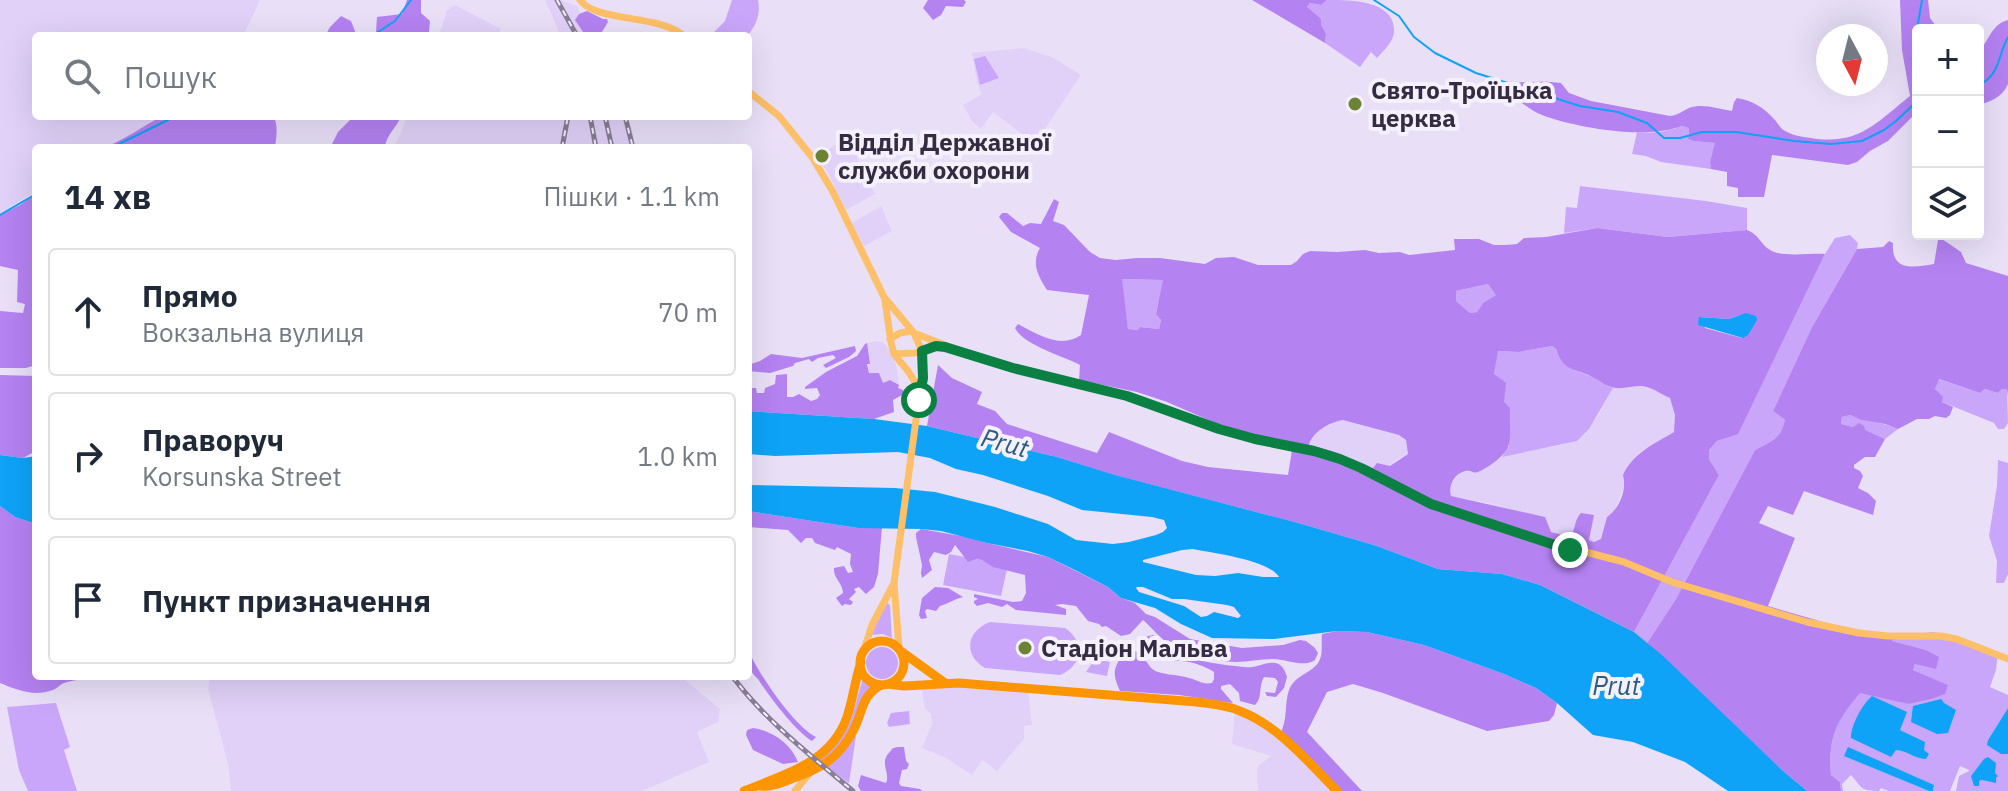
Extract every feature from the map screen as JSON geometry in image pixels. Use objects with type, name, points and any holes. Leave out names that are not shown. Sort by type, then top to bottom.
[{"type":"highway","points":[[758,788],[819,757],[832,744],[847,717],[862,658],[869,646],[878,641],[888,642],[945,683]]},
{"type":"highway","points":[[744,791],[769,787],[826,764],[842,748],[855,728],[869,693],[897,679],[903,669],[904,658],[900,650]]},
{"type":"highway","points":[[862,658],[862,671],[867,679],[884,684],[945,683],[1229,707],[1265,723],[1337,791]]},
{"type":"main road","points":[[580,0],[583,5],[604,13],[664,24],[677,32]]},
{"type":"main road","points":[[752,94],[779,116],[812,157],[833,192],[884,297],[913,332],[922,351],[923,378],[894,583],[900,650]]},
{"type":"main road","points":[[884,297],[894,354],[920,390]]},
{"type":"main road","points":[[890,339],[900,333],[913,332],[945,347],[1013,368],[1127,396],[1219,429],[1340,459],[1431,504],[1532,538],[1624,562],[1672,582],[1807,622],[1859,633],[1941,636],[2008,659]]},
{"type":"main road","points":[[894,354],[945,347]]},
{"type":"main road","points":[[862,658],[872,625],[894,583]]},
{"type":"main road","points":[[795,791],[812,772]]},
{"type":"shaded area","points":[[0,0],[260,0],[245,32],[32,32],[32,120],[168,120],[119,144],[32,144],[32,193],[0,213]]},
{"type":"shaded area","points":[[407,0],[421,0],[421,13],[430,21],[429,32],[376,32],[377,17],[402,14]]},
{"type":"shaded area","points":[[545,0],[560,0],[577,6],[589,32],[559,32]]},
{"type":"shaded area","points":[[732,0],[758,0],[758,15],[750,32],[714,32],[725,21]]},
{"type":"shaded area","points":[[928,0],[966,2],[963,7],[946,6],[941,15],[933,20],[923,8]]},
{"type":"shaded area","points":[[1252,0],[1327,0],[1321,5],[1310,3],[1307,7],[1321,19],[1326,34],[1325,43]]},
{"type":"shaded area","points":[[1327,0],[1363,2],[1386,12],[1393,23],[1394,35],[1377,58],[1371,52],[1360,67],[1325,43],[1326,34],[1307,7],[1310,3],[1321,5]]},
{"type":"shaded area","points":[[1900,0],[1928,0],[1930,18],[1934,24],[1912,24],[1912,117],[1888,141],[1848,165],[1772,155],[1764,197],[1738,197],[1738,188],[1727,186],[1727,172],[1711,169],[1715,143],[1688,139],[1689,128],[1682,126],[1631,132],[1592,128],[1542,115],[1505,92],[1506,82],[1561,83],[1569,93],[1591,101],[1670,116],[1700,106],[1732,111],[1737,98],[1762,108],[1782,129],[1792,134],[1828,140],[1866,130],[1910,96],[1902,50]]},
{"type":"shaded area","points":[[455,5],[501,29],[500,32],[440,32],[447,10]]},
{"type":"shaded area","points":[[587,11],[608,22],[602,32],[583,32],[575,20]]},
{"type":"shaded area","points":[[341,16],[351,21],[355,32],[327,32]]},
{"type":"shaded area","points":[[2008,20],[2008,84],[1999,96],[1984,103],[1984,44],[2002,22]]},
{"type":"shaded area","points":[[1024,48],[1054,58],[1081,75],[1035,144],[993,112],[981,129],[963,105],[982,94],[972,53]]},
{"type":"shaded area","points":[[985,56],[999,78],[980,85],[974,59]]},
{"type":"shaded area","points":[[155,120],[275,120],[277,127],[275,144],[111,144]]},
{"type":"shaded area","points":[[350,120],[399,120],[386,144],[332,144]]},
{"type":"shaded area","points":[[406,120],[629,120],[634,144],[396,144]]},
{"type":"shaded area","points":[[1682,126],[1689,128],[1688,139],[1716,143],[1711,169],[1661,162],[1632,154],[1637,132],[1660,132]]},
{"type":"shaded area","points":[[856,130],[860,137],[856,141],[863,156],[858,160],[875,194],[846,210],[817,157]]},
{"type":"shaded area","points":[[1580,186],[1747,208],[1747,230],[1668,237],[1597,228],[1564,233],[1566,207],[1577,208]]},
{"type":"shaded area","points":[[32,197],[32,366],[0,368],[0,311],[23,313],[25,304],[17,302],[18,270],[0,266],[0,215]]},
{"type":"shaded area","points":[[1054,199],[1059,202],[1053,221],[1064,225],[1100,258],[1160,258],[1205,264],[1216,258],[1234,257],[1258,265],[1291,265],[1310,251],[1365,250],[1409,255],[1455,250],[1454,239],[1479,239],[1494,245],[1506,245],[1517,244],[1524,238],[1597,228],[1668,237],[1747,230],[1777,253],[1825,254],[1738,434],[1717,441],[1709,450],[1709,459],[1719,475],[1634,632],[1540,585],[1502,574],[1438,569],[1377,546],[1302,524],[1057,457],[927,426],[938,365],[952,378],[982,392],[977,404],[995,411],[1007,424],[1097,453],[1109,432],[1182,461],[1208,467],[1288,475],[1293,444],[1234,431],[1137,392],[1079,380],[1080,365],[1035,345],[1019,334],[1015,328],[1018,324],[1057,341],[1081,335],[1089,295],[1047,290],[1037,269],[1036,259],[1040,248],[1011,232],[999,217],[1007,213],[1023,226],[1041,224]],"holes":[[[1122,279],[1163,280],[1156,314],[1161,320],[1159,329],[1128,329]],[[1488,284],[1496,295],[1483,303],[1477,312],[1470,313],[1456,301],[1456,291]],[[1740,315],[1742,338],[1705,328],[1699,317],[1729,319]],[[1552,346],[1571,369],[1607,385],[1620,388],[1644,386],[1670,398],[1675,415],[1674,432],[1645,450],[1627,467],[1623,475],[1621,498],[1616,509],[1607,517],[1601,539],[1594,542],[1589,540],[1594,515],[1581,513],[1570,537],[1551,532],[1545,517],[1451,496],[1451,484],[1458,475],[1465,471],[1474,473],[1490,465],[1508,447],[1510,408],[1504,402],[1506,383],[1494,374],[1498,351],[1519,352]],[[1343,420],[1399,435],[1406,440],[1408,454],[1390,466],[1377,463],[1373,468],[1309,445],[1322,428]]]},
{"type":"shaded area","points":[[881,206],[892,231],[864,246],[852,223]]},
{"type":"shaded area","points":[[1850,235],[1858,243],[1857,249],[1812,327],[1773,411],[1785,420],[1781,432],[1755,450],[1676,599],[1647,643],[1634,632],[1719,475],[1709,459],[1709,450],[1717,441],[1738,433],[1825,254],[1835,238]]},
{"type":"shaded area","points":[[1938,240],[1943,240],[1961,252],[1966,263],[2008,276],[2008,397],[2007,389],[1998,393],[1985,389],[1980,393],[1939,379],[1935,389],[1943,397],[1942,402],[1953,407],[1946,418],[1917,419],[1898,429],[1850,415],[1842,417],[1841,424],[1853,427],[1859,423],[1865,430],[1885,439],[1875,457],[1865,457],[1854,465],[1863,476],[1858,488],[1876,501],[1873,515],[1804,491],[1793,515],[1768,506],[1759,523],[1795,538],[1768,606],[1830,624],[1891,636],[1892,641],[1926,650],[1939,657],[1936,669],[1915,664],[1913,670],[1948,685],[1945,694],[1908,704],[1860,693],[1839,721],[1833,740],[1831,775],[1840,782],[1841,791],[1807,791],[1647,643],[1676,599],[1755,450],[1781,432],[1785,420],[1773,411],[1812,327],[1857,249],[1883,247],[1889,241],[1893,243],[1895,259],[1904,266],[1934,264]]},
{"type":"shaded area","points":[[1121,279],[1164,280],[1156,313],[1161,320],[1159,329],[1128,329]]},
{"type":"shaded area","points":[[1488,284],[1497,295],[1483,303],[1477,312],[1470,313],[1456,301],[1456,291]]},
{"type":"shaded area","points":[[867,343],[884,343],[892,354],[899,385],[890,380],[883,384],[879,373],[869,373]]},
{"type":"shaded area","points":[[865,344],[869,373],[879,373],[883,383],[890,380],[903,390],[904,394],[893,400],[894,412],[874,419],[752,411],[752,388],[756,388],[757,393],[764,393],[765,388],[775,384],[776,375],[787,374],[787,397],[799,394],[811,401],[817,399],[820,395],[817,388],[805,387],[857,356]]},
{"type":"shaded area","points":[[855,346],[856,351],[826,368],[823,365],[836,358],[833,355],[812,362],[809,359],[795,363],[770,373],[752,371],[752,364],[771,354],[802,358]]},
{"type":"shaded area","points":[[1552,346],[1569,367],[1613,388],[1589,429],[1577,441],[1502,457],[1509,446],[1504,403],[1494,374],[1497,351],[1519,352]]},
{"type":"shaded area","points":[[0,375],[32,376],[32,453],[23,458],[0,455]]},
{"type":"shaded area","points":[[1938,379],[1980,393],[1985,389],[1998,393],[2007,389],[2008,423],[2004,429],[1942,402],[1935,389]]},
{"type":"shaded area","points":[[1645,385],[1670,398],[1675,415],[1674,432],[1640,452],[1623,475],[1625,484],[1614,512],[1607,517],[1602,539],[1594,542],[1589,540],[1590,534],[1576,530],[1570,538],[1551,532],[1513,510],[1451,496],[1449,486],[1464,471],[1477,472],[1502,457],[1523,451],[1563,445],[1585,434],[1613,388]]},
{"type":"shaded area","points":[[1850,415],[1898,429],[1885,439],[1841,424],[1842,417]]},
{"type":"shaded area","points":[[1343,420],[1399,435],[1406,440],[1408,454],[1390,466],[1374,469],[1332,451],[1308,445],[1319,430]]},
{"type":"shaded area","points":[[1998,460],[2008,463],[2008,574],[2004,583],[1996,583],[1997,561],[1989,536]]},
{"type":"shaded area","points":[[0,506],[15,517],[32,523],[32,680],[75,680],[39,693],[0,683]]},
{"type":"shaded area","points":[[752,512],[858,528],[882,527],[874,587],[866,594],[859,587],[854,589],[856,592],[849,599],[853,602],[851,605],[842,606],[836,598],[843,593],[834,568],[844,566],[848,573],[853,572],[851,554],[837,547],[835,550],[815,543],[812,538],[806,538],[801,543],[788,530],[752,527]]},
{"type":"shaded area","points":[[921,529],[1048,557],[1108,587],[1121,598],[1135,603],[1146,614],[1190,639],[1242,648],[1283,645],[1300,640],[1306,641],[1318,653],[1315,660],[1306,663],[1273,659],[1219,661],[1176,649],[1143,620],[1130,634],[1121,636],[1106,626],[1088,621],[1076,606],[1055,605],[1066,609],[1066,615],[1016,610],[1007,604],[1002,607],[988,603],[977,606],[974,601],[978,599],[974,594],[1022,601],[1026,593],[1025,575],[993,567],[982,560],[968,562],[955,545],[946,555],[934,552],[929,560],[932,570],[922,578],[916,537]]},
{"type":"shaded area","points":[[949,554],[1008,565],[1001,596],[943,585]]},
{"type":"shaded area","points":[[935,587],[948,588],[963,597],[940,606],[936,611],[927,609],[927,618],[921,619],[922,598]]},
{"type":"shaded area","points":[[887,603],[890,605],[892,638],[883,634],[871,635]]},
{"type":"shaded area","name":"Стадіон Мальва","points":[[990,622],[1065,628],[1076,640],[1077,660],[1060,675],[985,668],[973,657],[970,644],[976,631]]},
{"type":"shaded area","points":[[1367,632],[1424,645],[1504,674],[1536,688],[1557,703],[1554,715],[1549,721],[1487,731],[1353,684],[1327,692],[1307,732],[1362,791],[1341,791],[1280,734],[1292,684],[1318,664],[1322,634]]},
{"type":"shaded area","points":[[1933,632],[1955,636],[1998,652],[1990,687],[2008,695],[2008,708],[1988,744],[2001,754],[2008,754],[2008,791],[1956,791],[1959,776],[1969,771],[1960,766],[1950,791],[1933,791],[1934,785],[1845,756],[1929,791],[1869,790],[1860,786],[1851,775],[1842,784],[1841,791],[1840,782],[1831,775],[1831,750],[1839,721],[1860,692],[1908,704],[1947,685],[1913,670],[1915,664],[1938,657],[1926,650],[1891,641],[1891,636]],"holes":[[[1872,697],[1900,730],[1924,742],[1924,751],[1896,750]],[[1982,764],[1995,767],[1995,774],[1979,781],[1971,776]]]},
{"type":"shaded area","points":[[1153,635],[1169,652],[1177,652],[1179,656],[1244,667],[1278,664],[1287,677],[1284,688],[1276,697],[1267,696],[1265,692],[1275,693],[1278,682],[1275,678],[1264,677],[1255,705],[1240,701],[1239,693],[1230,684],[1221,686],[1221,689],[1233,703],[1120,691],[1115,673],[1123,651],[1139,653],[1158,672],[1212,683],[1214,672],[1203,666],[1168,660],[1145,647],[1144,637]]},
{"type":"shaded area","points":[[882,647],[893,652],[898,663],[893,674],[882,679],[871,674],[866,663],[871,652]]},
{"type":"shaded area","points":[[752,657],[787,711],[816,737],[812,741],[791,722],[752,672]]},
{"type":"shaded area","points":[[1095,659],[1110,662],[1107,676],[1086,672]]},
{"type":"shaded area","points":[[863,678],[872,686],[837,750],[820,764],[795,772],[843,734],[851,720]]},
{"type":"shaded area","points":[[209,680],[685,680],[720,709],[718,722],[697,732],[709,762],[642,791],[231,791],[228,764],[208,689]]},
{"type":"shaded area","points":[[921,685],[1028,688],[1032,725],[1024,726],[1024,739],[997,771],[982,760],[972,775],[946,758],[922,748],[932,724],[931,714],[925,709]]},
{"type":"shaded area","points":[[56,703],[70,747],[64,750],[77,791],[28,791],[19,770],[7,707]]},
{"type":"shaded area","points":[[1235,708],[1280,734],[1341,791],[1258,791],[1258,766],[1271,756],[1232,744]]},
{"type":"shaded area","points":[[909,711],[910,724],[889,727],[887,723],[891,713]]},
{"type":"shaded area","points":[[753,728],[780,739],[798,762],[783,764],[753,750],[746,735],[747,730]]},
{"type":"shaded area","points":[[856,736],[849,783],[827,767]]},
{"type":"shaded area","points":[[904,747],[909,764],[907,769],[902,770],[899,783],[922,791],[861,791],[858,786],[861,775],[886,783],[886,757],[893,748]]},
{"type":"water","points":[[1746,313],[1756,316],[1757,320],[1743,338],[1698,325],[1699,317],[1729,319]]},
{"type":"water","name":"Prut","points":[[752,411],[874,419],[927,426],[1057,457],[1302,524],[1377,546],[1438,569],[1502,574],[1540,585],[1634,632],[1807,791],[1728,791],[1685,762],[1633,742],[1593,735],[1536,688],[1424,645],[1367,632],[1337,631],[1274,639],[1212,638],[1155,608],[1121,598],[1108,587],[1048,557],[1028,551],[941,531],[858,528],[752,512],[752,485],[895,488],[935,492],[995,507],[1048,524],[1076,540],[1113,544],[1129,542],[1156,535],[1167,528],[1164,520],[1082,510],[930,458],[898,452],[752,454]],"holes":[[[1193,549],[1264,566],[1279,577],[1238,573],[1196,575],[1143,562]],[[1143,587],[1172,599],[1234,607],[1241,616],[1238,618],[1214,612],[1201,617],[1184,606],[1139,592],[1136,588]]]},
{"type":"water","points":[[0,455],[32,457],[32,523],[15,517],[0,506]]},
{"type":"water","points":[[1872,696],[1907,712],[1900,730],[1925,742],[1924,750],[1929,754],[1926,759],[1896,750],[1891,757],[1851,738],[1858,716]]},
{"type":"water","points":[[1941,699],[1956,710],[1948,733],[1937,734],[1911,722],[1913,706]]},
{"type":"water","points":[[2008,708],[2008,754],[2001,754],[1987,745]]},
{"type":"water","points":[[1848,747],[1934,785],[1933,791],[1844,756]]},
{"type":"water","points":[[1988,757],[1996,763],[1996,783],[1982,780],[1979,786],[1974,786],[1971,776]]},
{"type":"waterway","points":[[378,32],[395,21],[411,0]]},
{"type":"waterway","points":[[1374,0],[1399,16],[1414,37],[1435,53],[1476,73],[1580,106],[1618,112],[1647,123],[1664,138],[1680,138],[1702,132],[1736,132],[1831,144],[1862,141],[1884,130],[1912,106]]},
{"type":"waterway","points":[[1918,24],[1922,0]]},
{"type":"waterway","points":[[1984,82],[1995,70],[2008,37]]},
{"type":"waterway","points":[[119,144],[168,120]]},
{"type":"waterway","points":[[0,215],[32,196]]},
{"type":"railway","points":[[557,0],[575,32]]},
{"type":"railway","points":[[563,144],[567,120]]},
{"type":"railway","points":[[591,120],[595,144]]},
{"type":"railway","points":[[606,120],[611,144]]},
{"type":"railway","points":[[626,120],[632,144]]},
{"type":"railway","points":[[735,680],[774,723],[853,791]]},
{"type":"place","name":"Свято-Троїцька церква","points":[[1355,104]]},
{"type":"place","name":"Відділ Державної служби охорони","points":[[822,156]]},
{"type":"place","name":"Стадіон Мальва","points":[[1025,648]]},
{"type":"route","points":[[919,400],[923,378],[922,351],[936,346],[945,347],[1013,368],[1127,396],[1219,429],[1340,459],[1431,504],[1570,550]]}]
